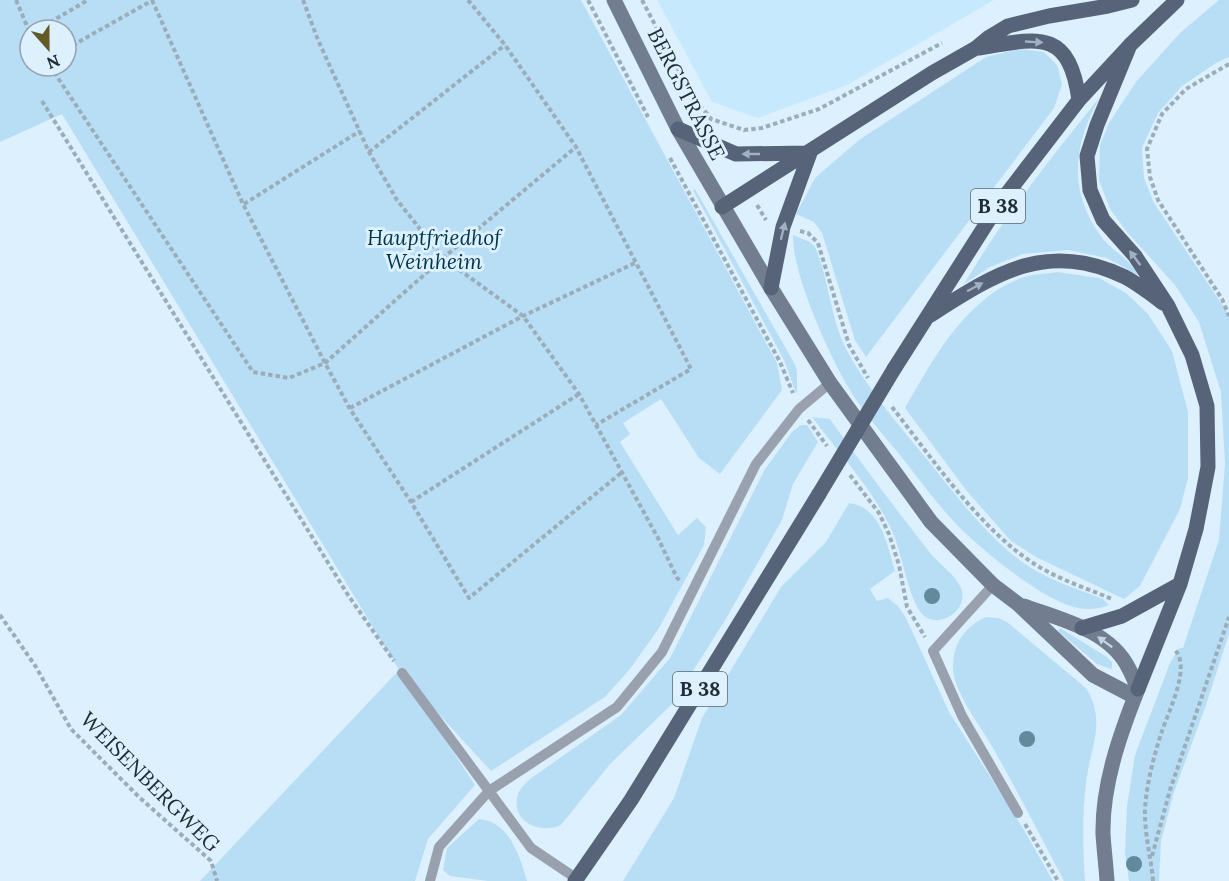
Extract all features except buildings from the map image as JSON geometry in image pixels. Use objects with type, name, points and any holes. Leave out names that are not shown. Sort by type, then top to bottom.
[{"type":"main road","name":"BERGSTRASSE","points":[[614,0],[678,129],[722,207],[830,383],[931,522],[993,585],[1018,604]]},
{"type":"main road","points":[[722,207],[1008,26],[1132,0]]},
{"type":"main road","name":"B 38","points":[[576,880],[631,800],[894,369],[999,204],[1079,100],[1130,45],[1177,0]]},
{"type":"main road","points":[[976,48],[1036,41],[1058,46],[1073,68],[1079,100]]},
{"type":"main road","points":[[1107,881],[1103,832],[1108,783],[1136,693],[1180,584],[1196,529],[1208,467],[1207,406],[1192,355],[1168,306],[1135,256],[1103,220],[1090,190],[1087,156],[1097,125],[1130,45]]},
{"type":"main road","points":[[678,129],[736,154],[810,153]]},
{"type":"main road","points":[[771,288],[783,226],[810,153]]},
{"type":"main road","points":[[926,318],[972,288],[1013,268],[1057,259],[1092,264],[1126,278],[1168,306]]},
{"type":"main road","points":[[1082,628],[1122,616],[1180,584]]},
{"type":"main road","points":[[1018,604],[1093,675],[1136,693]]},
{"type":"main road","points":[[1018,604],[1082,628],[1104,640],[1128,666],[1136,693]]},
{"type":"lane","points":[[430,881],[439,846],[489,791],[617,707],[662,652],[756,464],[799,409],[830,383]]},
{"type":"lane","points":[[993,585],[933,651],[962,716],[1018,813]]},
{"type":"lane","points":[[402,673],[531,848],[576,880]]},
{"type":"path","points":[[15,0],[23,18]]},
{"type":"path","points":[[57,18],[88,0]]},
{"type":"path","points":[[78,42],[153,0],[243,204],[325,363],[350,408],[411,502],[469,598],[621,473]]},
{"type":"path","points":[[303,0],[318,40],[369,152],[397,200],[443,258],[523,315],[579,394],[659,540],[677,578],[693,588]]},
{"type":"path","points":[[468,0],[505,45],[576,147],[691,369],[596,425]]},
{"type":"path","points":[[588,0],[650,120]]},
{"type":"path","points":[[642,0],[690,92],[711,119],[744,130],[762,128],[819,109],[942,43]]},
{"type":"path","points":[[369,152],[505,45]]},
{"type":"path","points":[[1229,64],[1186,89],[1162,114],[1147,148],[1150,177],[1158,200],[1222,299],[1229,316]]},
{"type":"path","points":[[58,78],[253,372],[289,378],[325,363],[443,258],[576,147]]},
{"type":"path","points":[[42,100],[348,595],[402,673]]},
{"type":"path","points":[[736,154],[744,130]]},
{"type":"path","points":[[243,204],[360,131]]},
{"type":"path","points":[[666,148],[780,362],[799,409],[833,453]]},
{"type":"path","points":[[749,190],[767,222],[808,233],[819,243],[849,345],[875,386]]},
{"type":"path","points":[[350,408],[523,315],[635,263]]},
{"type":"path","points":[[411,502],[579,394]]},
{"type":"path","points":[[889,404],[961,493],[1007,544],[1054,575],[1113,600],[1122,616]]},
{"type":"path","points":[[845,470],[879,513],[899,565],[907,607],[933,651]]},
{"type":"path","name":"WEISENBERGWEG","points":[[0,615],[36,667],[71,729],[140,798],[211,861],[217,881]]},
{"type":"path","points":[[1151,860],[1170,790],[1229,617]]},
{"type":"path","points":[[1153,881],[1146,834],[1145,807],[1154,756],[1182,674],[1181,657],[1176,650],[1158,642]]},
{"type":"path","points":[[1018,813],[1058,881]]},
{"type":"shaded area","points":[[657,0],[994,0],[847,85],[758,118],[712,102]]},
{"type":"green space","name":"Hauptfriedhof Weinheim","points":[[0,0],[581,0],[777,363],[782,390],[720,474],[699,458],[661,399],[623,423],[630,434],[620,442],[678,535],[697,518],[706,527],[704,545],[659,628],[630,669],[605,697],[491,771],[402,674],[475,785],[428,839],[415,881],[200,881],[399,670],[62,114],[0,142]]},
{"type":"green space","points":[[1219,0],[1229,0],[1229,57],[1182,86],[1158,113],[1142,148],[1144,178],[1154,203],[1229,315],[1229,634],[1174,792],[1161,841],[1159,881],[1129,881],[1125,853],[1127,806],[1135,755],[1170,663],[1179,648],[1183,648],[1219,540],[1225,464],[1221,392],[1199,322],[1175,285],[1127,232],[1110,209],[1099,180],[1100,145],[1109,123],[1136,82],[1180,33]]},
{"type":"green space","points":[[1020,49],[1044,52],[1057,65],[1062,84],[1054,108],[866,357],[855,340],[822,233],[814,222],[796,214],[815,178],[859,140],[986,57]]},
{"type":"green space","points":[[1100,97],[1084,133],[1078,168],[1079,186],[1091,221],[1107,244],[1131,264],[1138,275],[1107,258],[1068,250],[1023,254],[990,267],[964,284],[1012,211]]},
{"type":"green space","points":[[695,189],[793,361],[797,370],[796,393],[784,360],[693,190]]},
{"type":"green space","points":[[793,235],[810,242],[815,247],[840,335],[862,376],[960,501],[999,542],[1028,566],[1055,580],[1103,599],[1109,605],[1082,609],[1064,604],[1033,587],[986,551],[944,511],[864,411],[840,372],[805,291],[798,270]]},
{"type":"green space","points":[[1057,272],[1099,278],[1126,293],[1148,314],[1172,351],[1188,412],[1188,478],[1180,509],[1140,586],[1124,599],[1036,557],[1011,541],[966,490],[905,408],[939,351],[967,315],[983,300],[1021,278]]},
{"type":"green space","points":[[812,417],[830,419],[931,554],[958,583],[963,596],[957,610],[951,615],[937,620],[929,619],[922,614],[910,588],[893,533],[877,503]]},
{"type":"green space","points":[[801,425],[807,425],[818,442],[793,484],[782,520],[724,622],[672,704],[610,764],[561,825],[544,828],[528,823],[518,812],[517,803],[520,790],[530,779],[621,715],[670,658],[765,469],[792,432]]},
{"type":"green space","points":[[849,503],[860,506],[876,519],[895,571],[870,589],[877,601],[888,598],[898,606],[906,618],[949,712],[1024,830],[1053,881],[623,881],[674,798],[702,718],[781,587],[826,542]]},
{"type":"green space","points":[[986,617],[998,618],[1007,622],[1086,688],[1092,700],[1096,723],[1085,795],[1083,832],[1085,881],[1064,881],[988,739],[962,698],[954,677],[953,667],[958,643],[972,625]]},
{"type":"green space","points":[[1060,628],[1107,657],[1112,662],[1111,669],[1097,664],[1058,631]]},
{"type":"green space","points":[[479,819],[489,821],[506,833],[517,851],[527,881],[488,881],[450,876],[443,870],[447,848]]}]
